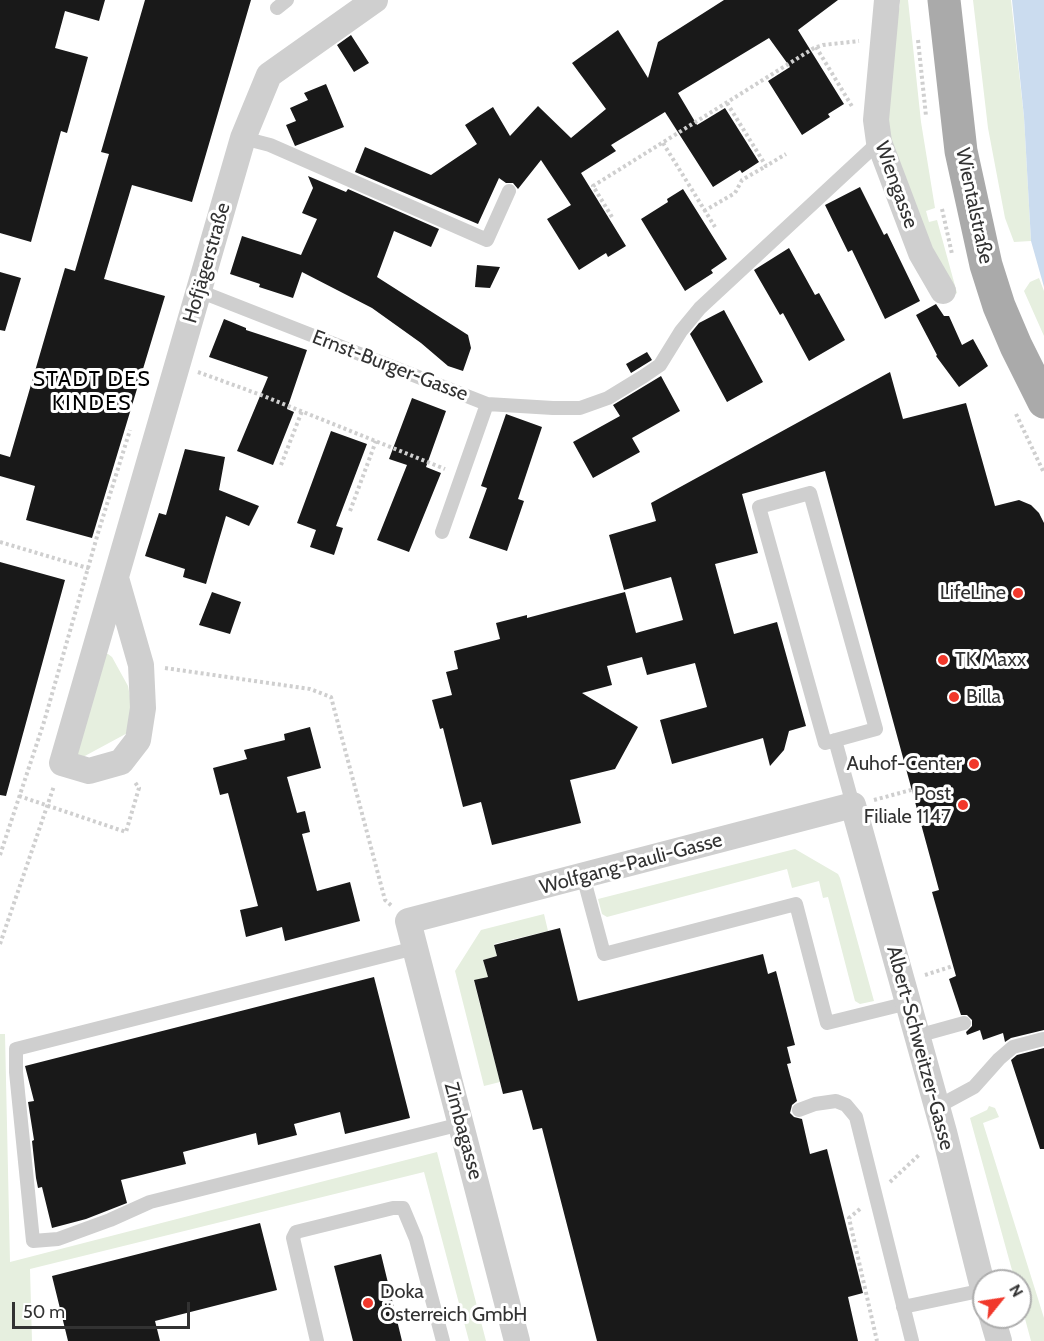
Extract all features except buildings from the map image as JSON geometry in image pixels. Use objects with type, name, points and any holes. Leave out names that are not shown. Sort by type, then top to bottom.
[{"type":"main road","name":"Wientalstraße","points":[[944,0],[961,151],[983,255],[999,306],[1044,402]]},
{"type":"street","name":"Hofjägerstraße","points":[[121,762],[89,771],[62,764],[243,138],[270,75],[375,0]]},
{"type":"street","name":"Wiengasse","points":[[887,0],[878,131],[921,253],[943,291]]},
{"type":"street","points":[[116,578],[141,665],[143,708],[138,740],[121,762]]},
{"type":"street","name":"Wolfgang-Pauli-Gasse","points":[[408,921],[853,805]]},
{"type":"street","name":"Albert-Schweitzer-Gasse","points":[[853,805],[937,1107],[978,1269]]},
{"type":"street","name":"Zimbagasse","points":[[408,921],[517,1341]]},
{"type":"lane","points":[[487,404],[580,408],[608,398],[660,365],[681,331],[700,308],[878,131]]},
{"type":"lane","points":[[243,138],[270,145],[487,240],[509,191]]},
{"type":"lane","name":"Ernst-Burger-Gasse","points":[[199,291],[487,404],[442,532]]},
{"type":"lane","points":[[810,493],[876,729],[835,740],[825,743],[759,507],[810,493]]},
{"type":"lane","points":[[835,740],[853,805]]},
{"type":"lane","points":[[583,876],[603,954],[796,904],[827,1023],[908,1003]]},
{"type":"lane","points":[[415,948],[16,1049],[16,1072],[33,1241],[58,1239],[150,1202],[461,1124]]},
{"type":"lane","points":[[917,1036],[964,1023]]},
{"type":"lane","points":[[937,1107],[974,1087],[1013,1047],[1043,1039]]},
{"type":"lane","points":[[799,1110],[815,1104],[836,1101],[846,1105],[856,1117],[912,1341]]},
{"type":"lane","points":[[317,1341],[294,1236],[296,1232],[393,1208],[403,1208],[416,1239],[443,1341]]},
{"type":"lane","points":[[903,1307],[972,1293]]},
{"type":"path","points":[[612,217],[593,186],[816,47],[884,39]]},
{"type":"path","points":[[816,47],[858,117],[878,131]]},
{"type":"path","points":[[727,103],[766,166]]},
{"type":"path","points":[[663,143],[714,227]]},
{"type":"path","points":[[704,211],[735,193],[742,180],[786,154]]},
{"type":"path","points":[[178,364],[462,476]]},
{"type":"path","points":[[281,465],[302,411]]},
{"type":"path","points":[[0,855],[44,722],[98,533],[133,422]]},
{"type":"path","points":[[350,511],[376,441]]},
{"type":"path","points":[[0,542],[84,566]]},
{"type":"path","points":[[141,665],[310,689],[330,697],[385,900],[408,921]]},
{"type":"path","points":[[19,796],[126,832],[139,788],[121,762]]},
{"type":"path","points":[[853,805],[911,790]]},
{"type":"path","points":[[0,944],[47,806]]},
{"type":"green space","points":[[899,0],[908,0],[921,122],[935,208],[926,211],[929,222],[937,220],[957,293],[954,295],[926,247],[887,135],[894,29],[900,5]]},
{"type":"green space","points":[[973,0],[1011,0],[1024,117],[1031,241],[1014,242],[1005,218],[988,128]]},
{"type":"green space","points":[[1039,278],[1044,291],[1044,336],[1024,291],[1030,282]]},
{"type":"green space","points":[[103,654],[112,657],[128,686],[135,724],[133,730],[83,757],[78,757],[74,747]]},
{"type":"green space","points":[[795,849],[838,874],[874,1001],[860,1004],[855,1001],[828,897],[823,898],[819,881],[792,888],[787,869],[607,917],[602,914],[598,899]]},
{"type":"green space","points":[[544,914],[548,931],[494,944],[497,956],[483,960],[488,977],[474,981],[500,1082],[484,1086],[455,971],[481,930]]},
{"type":"green space","points":[[0,1034],[5,1034],[10,1262],[437,1152],[486,1341],[469,1341],[424,1172],[30,1269],[32,1341],[0,1341]]},
{"type":"green space","points":[[989,1106],[995,1108],[999,1117],[983,1123],[1029,1269],[1012,1269],[970,1118],[987,1110]]},
{"type":"green space","points":[[1032,1280],[1044,1318],[1044,1341],[1031,1341],[1028,1329],[1032,1329]]},
{"type":"water","points":[[1012,0],[1044,0],[1044,287],[1031,241],[1024,117]]},
{"type":"place","name":"LifeLine","points":[[1018,593]]},
{"type":"place","name":"TK Maxx","points":[[943,660]]},
{"type":"place","name":"Billa","points":[[954,697]]},
{"type":"place","name":"Auhof-Center","points":[[974,764]]},
{"type":"place","name":"Post Filiale 1147","points":[[963,805]]},
{"type":"place","name":"Doka Österreich GmbH","points":[[368,1303]]},
{"type":"district","name":"STADT DES KINDES","points":[[92,392]]}]
